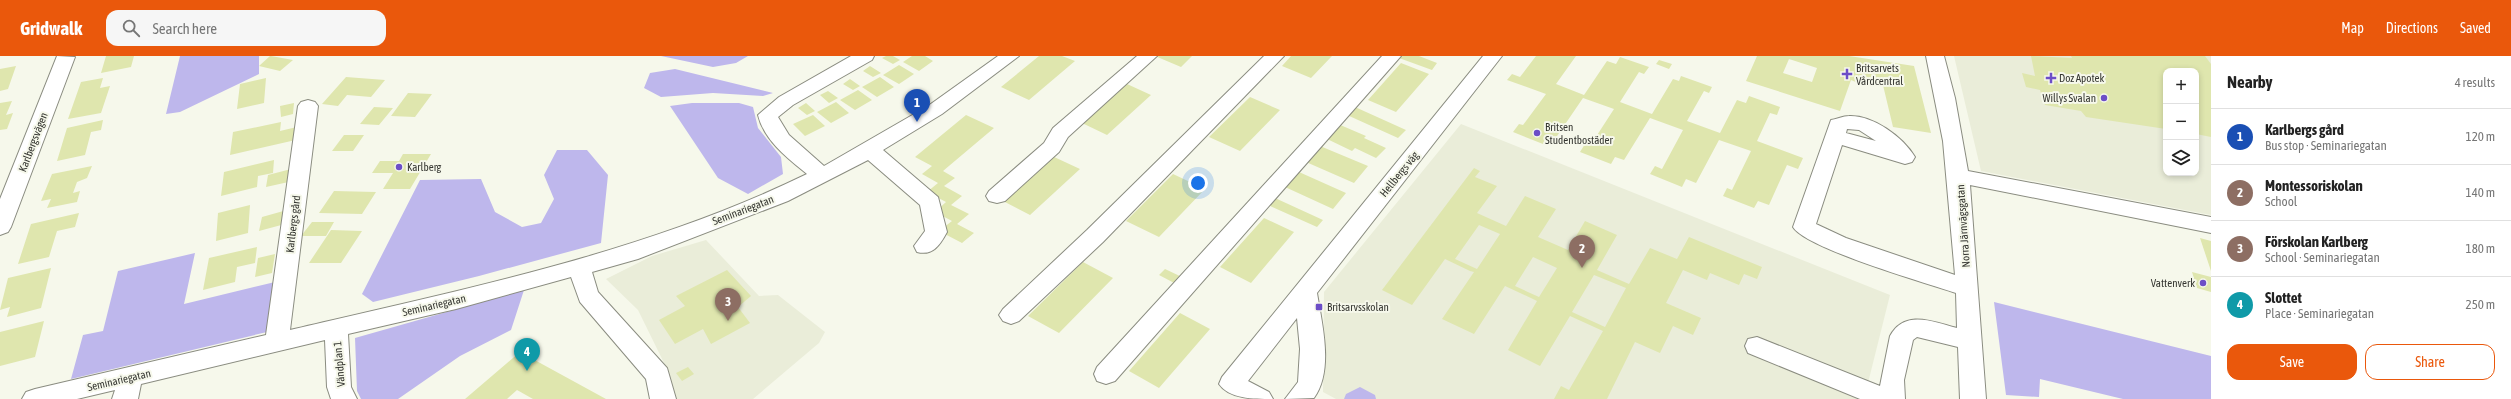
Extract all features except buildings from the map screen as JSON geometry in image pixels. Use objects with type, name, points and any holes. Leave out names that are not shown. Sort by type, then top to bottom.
[{"type":"street","points":[[822,175],[781,138],[773,128],[768,115],[786,101],[866,56]]},
{"type":"street","name":"Seminariegatan","points":[[35,399],[127,388],[277,342],[456,300],[630,253],[780,196],[822,175],[870,150],[935,110],[1010,56]]},
{"type":"street","points":[[997,196],[1052,147],[1060,133],[1148,56]]},
{"type":"street","points":[[1012,315],[1095,236],[1275,56]]},
{"type":"street","points":[[1106,374],[1392,56]]},
{"type":"street","name":"Hellbergs väg","points":[[1260,399],[1230,384],[1493,56]]},
{"type":"street","name":"Norra Järnvägsgatan","points":[[1935,56],[1945,92],[1959,176],[1973,399]]},
{"type":"street","name":"Karlbergsvägen","points":[[0,227],[66,57]]},
{"type":"street","name":"Karlbergs gård","points":[[277,342],[308,106]]},
{"type":"street","points":[[1834,136],[1804,227],[1838,244],[1966,288]]},
{"type":"street","points":[[870,150],[930,202],[936,232],[925,246]]},
{"type":"street","points":[[1959,176],[2211,225]]},
{"type":"street","points":[[579,267],[588,296],[658,375],[663,399]]},
{"type":"street","points":[[1298,399],[1305,392],[1310,382],[1311,337],[1305,292]]},
{"type":"street","points":[[1892,399],[1892,380],[1902,336],[1914,327],[1969,340]]},
{"type":"street","name":"Vändplan 1","points":[[336,328],[339,387],[344,399]]},
{"type":"street","points":[[1757,346],[1886,399]]},
{"type":"shaded area","points":[[180,56],[259,56],[259,74],[180,112],[166,114]]},
{"type":"shaded area","points":[[661,56],[748,56],[736,63],[713,67]]},
{"type":"shaded area","points":[[1954,56],[2211,56],[2211,215],[1981,171]]},
{"type":"shaded area","points":[[675,69],[773,93],[763,96],[713,93],[661,97],[644,88],[650,73]]},
{"type":"shaded area","points":[[692,103],[739,103],[753,107],[758,128],[781,157],[783,174],[748,194],[718,178],[670,106]]},
{"type":"shaded area","points":[[1461,124],[1890,295],[1867,387],[1895,399],[1336,399],[1323,392],[1324,292]]},
{"type":"shaded area","points":[[557,150],[587,150],[608,175],[601,243],[479,276],[373,302],[362,294],[420,180],[481,179],[495,212],[522,227],[541,223],[554,199],[544,175]]},
{"type":"shaded area","points":[[706,240],[759,296],[778,295],[825,332],[819,343],[753,399],[674,399],[666,367],[638,310],[606,279],[652,256]]},
{"type":"shaded area","points":[[195,253],[184,304],[275,282],[267,332],[71,379],[83,335],[103,331],[118,271]]},
{"type":"shaded area","points":[[524,290],[511,330],[460,356],[398,399],[361,399],[357,391],[355,338]]},
{"type":"shaded area","points":[[1994,302],[2211,356],[2211,399],[2123,399],[2040,379],[2039,397],[2006,395]]},
{"type":"shaded area","points":[[1360,387],[1375,395],[1376,399],[1344,399],[1346,394]]},
{"type":"place","name":"Britsarvets Vårdcentral","points":[[1847,74]]},
{"type":"place","name":"Doz Apotek","points":[[2051,78]]},
{"type":"place","name":"Willys Svalan","points":[[2104,98]]},
{"type":"place","name":"Karlbergs gård","points":[[917,122]]},
{"type":"place","name":"Britsen Studentbostäder","points":[[1537,133]]},
{"type":"place","name":"Karlberg","points":[[399,167]]},
{"type":"place","name":"Montessoriskolan","points":[[1582,268]]},
{"type":"place","name":"Vattenverk","points":[[2203,283]]},
{"type":"place","name":"Britsarvsskolan","points":[[1319,307]]},
{"type":"place","name":"Förskolan Karlberg","points":[[728,321]]},
{"type":"place","name":"Slottet","points":[[527,371]]}]
